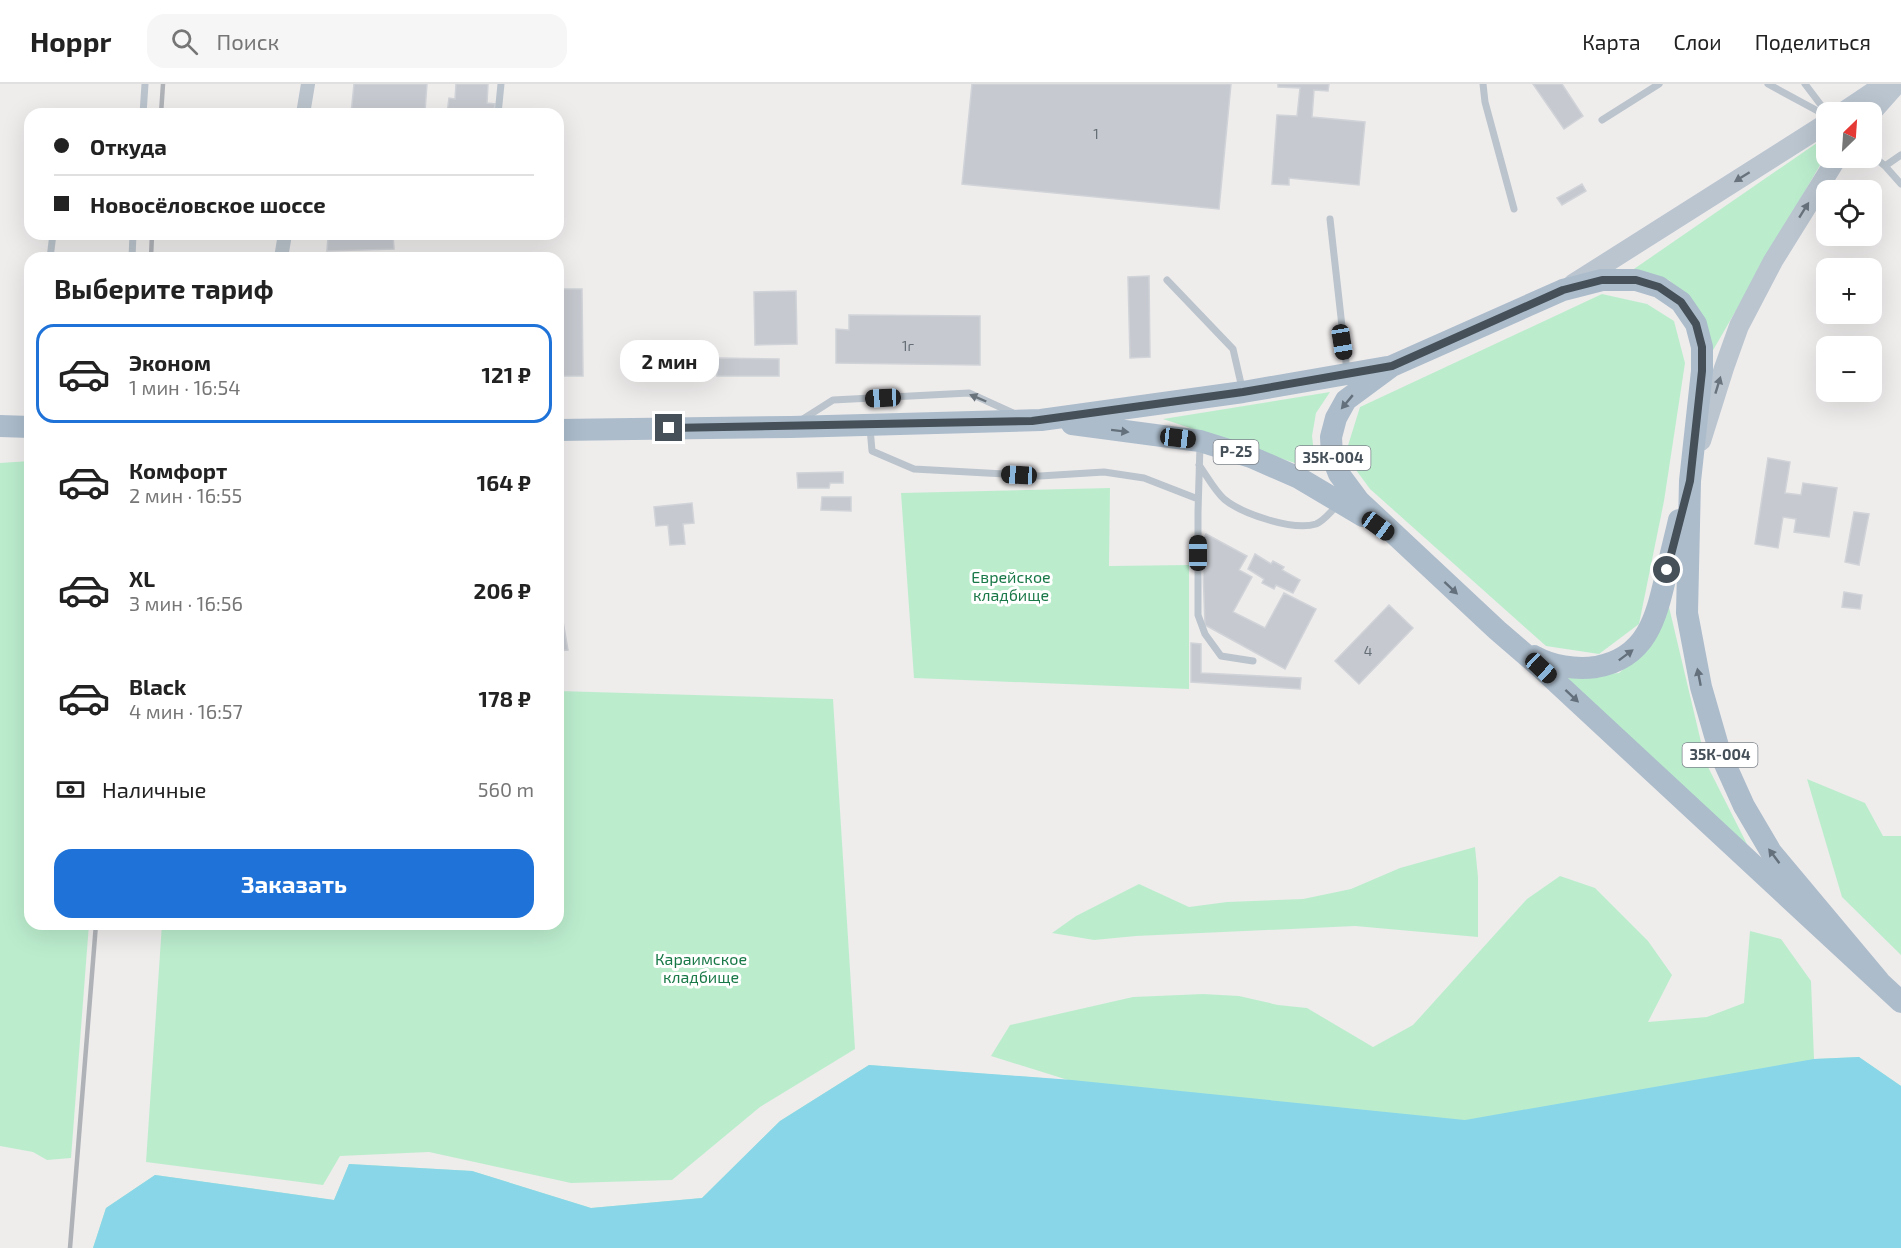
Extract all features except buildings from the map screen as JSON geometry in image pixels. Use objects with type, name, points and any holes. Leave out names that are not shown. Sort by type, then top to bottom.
[{"type":"main road","points":[[1858,102],[1885,84]]},
{"type":"main road","points":[[1881,102],[1897,84]]},
{"type":"main road","points":[[1563,290],[1816,130]]},
{"type":"main road","points":[[1690,481],[1720,379],[1739,326],[1773,261],[1831,168]]},
{"type":"main road","name":"35К-004","points":[[1880,981],[1771,852],[1744,806],[1720,753],[1701,687],[1687,613],[1690,481],[1702,371],[1702,347],[1696,324],[1681,302],[1659,287],[1636,280],[1602,280],[1563,290],[1392,366],[1346,400],[1336,418],[1331,437],[1332,456],[1339,474],[1359,501],[1901,1002]]},
{"type":"main road","name":"Р-25","points":[[564,430],[1037,421],[1243,392],[1392,366]]},
{"type":"main road","name":"Р-25","points":[[1037,421],[1200,441],[1251,457],[1299,478],[1341,502],[1408,548]]},
{"type":"main road","points":[[0,426],[24,428]]},
{"type":"main road","name":"35К-004","points":[[1497,630],[1537,657],[1577,669],[1611,664],[1626,657],[1648,633],[1656,617],[1690,481]]},
{"type":"street","points":[[304,108],[308,84]]},
{"type":"lane","points":[[143,108],[145,84]]},
{"type":"lane","points":[[499,108],[501,84]]},
{"type":"lane","points":[[1483,84],[1485,102],[1514,208]]},
{"type":"lane","points":[[1602,120],[1659,84]]},
{"type":"lane","points":[[1768,84],[1816,108]]},
{"type":"lane","points":[[1805,84],[1818,102]]},
{"type":"lane","points":[[1885,166],[1901,155]]},
{"type":"lane","points":[[1882,163],[1901,184]]},
{"type":"lane","points":[[1330,219],[1347,374]]},
{"type":"lane","points":[[1167,280],[1233,349],[1243,392]]},
{"type":"lane","points":[[791,427],[833,400],[969,393],[1037,421]]},
{"type":"lane","points":[[870,425],[872,452],[914,469],[1040,476],[1104,472],[1143,478],[1198,499]]},
{"type":"lane","points":[[1200,441],[1198,615],[1205,634],[1221,656],[1252,661]]},
{"type":"lane","points":[[1199,465],[1225,500],[1278,523],[1296,526],[1318,524],[1341,502]]},
{"type":"green space","points":[[1816,144],[1816,168],[1818,168],[1712,352],[1699,311],[1669,280],[1631,271]]},
{"type":"green space","points":[[1602,294],[1647,304],[1674,321],[1685,363],[1664,501],[1639,624],[1599,654],[1546,646],[1370,489],[1345,455],[1360,407]]},
{"type":"green space","points":[[1330,392],[1316,413],[1312,436],[1316,470],[1163,419]]},
{"type":"green space","points":[[24,461],[24,930],[89,930],[71,1158],[47,1160],[33,1152],[0,1146],[0,463]]},
{"type":"green space","name":"Еврейское кладбище","points":[[1110,488],[1109,566],[1189,565],[1189,689],[914,678],[901,493]]},
{"type":"green space","points":[[1669,607],[1706,763],[1754,858],[1562,678],[1619,673],[1650,646]]},
{"type":"green space","name":"Караимское кладбище","points":[[564,691],[833,699],[855,1049],[760,1107],[672,1180],[571,1183],[429,1152],[340,1156],[323,1185],[146,1162],[162,930],[564,930]]},
{"type":"green space","points":[[1807,779],[1865,803],[1883,836],[1901,836],[1901,955],[1842,897]]},
{"type":"green space","points":[[1475,847],[1478,877],[1478,937],[1355,926],[1094,940],[1052,933],[1076,916],[1139,884],[1189,907],[1227,902],[1303,899],[1351,889],[1400,868]]},
{"type":"green space","points":[[1560,876],[1595,888],[1648,941],[1672,975],[1648,1022],[1707,1017],[1744,1003],[1750,931],[1781,939],[1811,981],[1814,1059],[1859,1057],[1901,1086],[1901,1248],[93,1248],[106,1208],[155,1175],[334,1200],[349,1164],[472,1171],[591,1208],[702,1198],[780,1121],[869,1065],[1068,1080],[991,1056],[1010,1025],[1133,997],[1203,994],[1239,996],[1278,1005],[1307,1008],[1373,1047],[1413,1025],[1527,899]]},
{"type":"water","points":[[1859,1057],[1901,1086],[1901,1248],[93,1248],[106,1208],[155,1175],[334,1200],[349,1164],[472,1171],[591,1208],[702,1198],[780,1121],[869,1065],[1072,1080],[1465,1120],[1814,1059]]},
{"type":"railway","points":[[161,108],[163,84]]},
{"type":"railway","points":[[151,252],[152,240]]},
{"type":"railway","points":[[70,1248],[96,930]]},
{"type":"route","points":[[669,428],[1032,421],[1243,392],[1392,366],[1563,290],[1602,280],[1636,280],[1659,287],[1681,302],[1696,324],[1702,347],[1702,371],[1690,481],[1667,570]]}]
